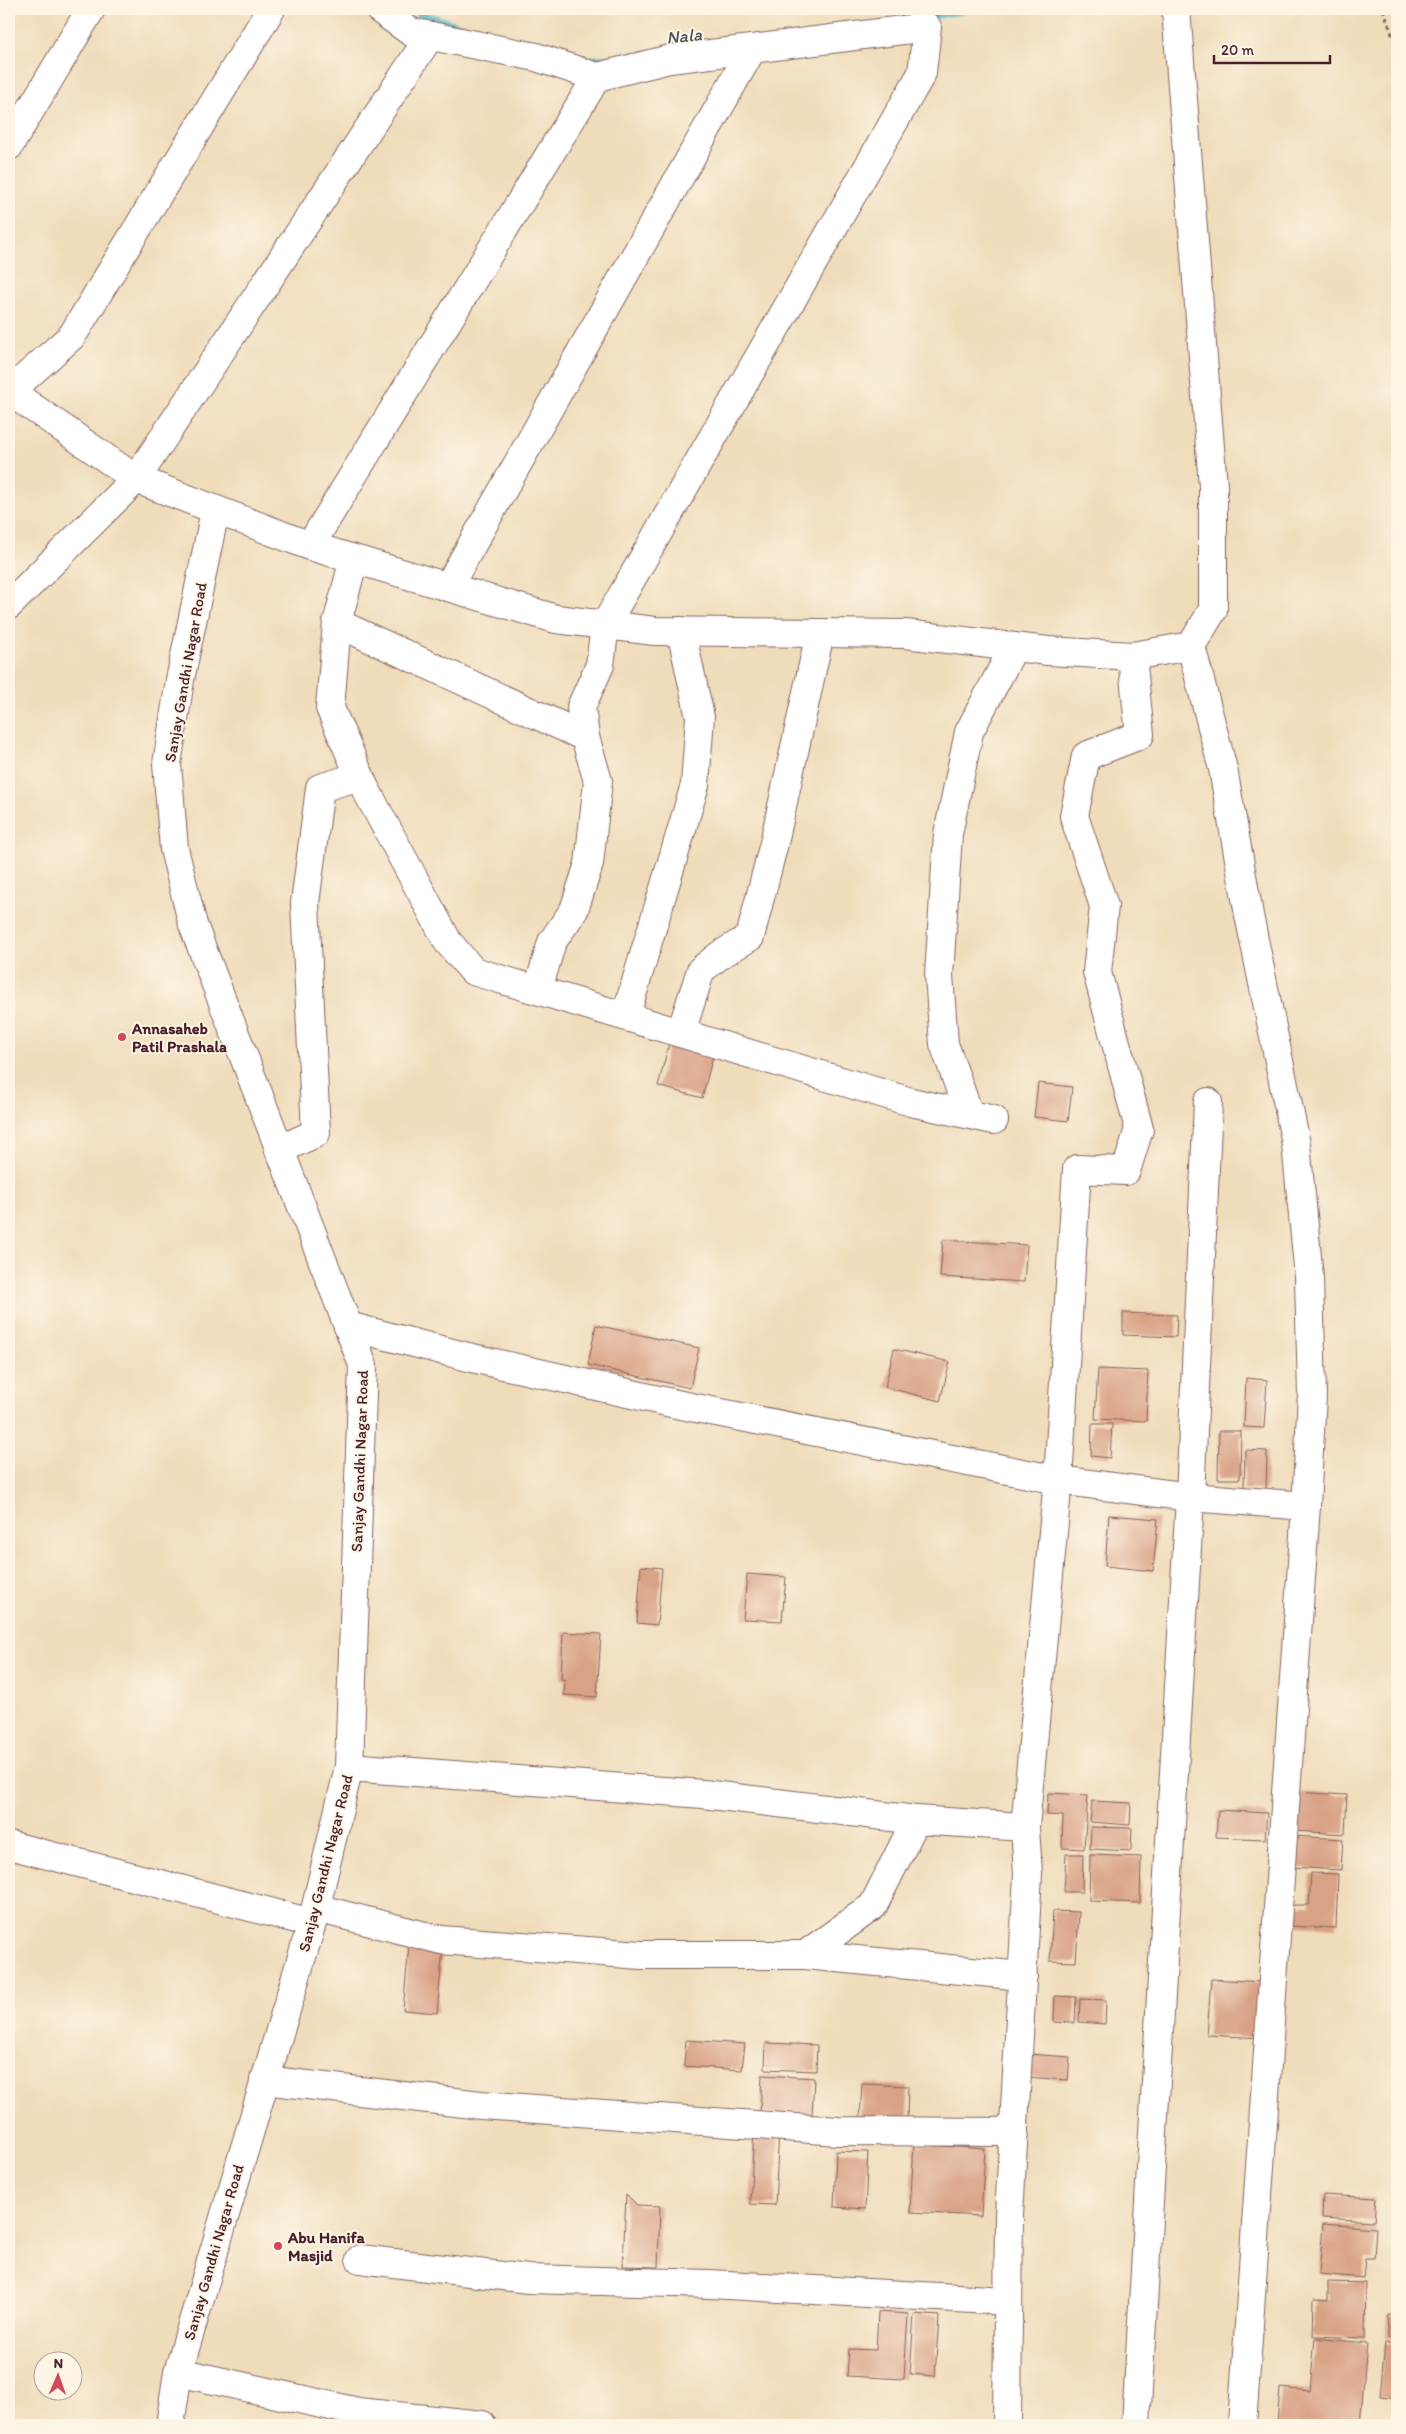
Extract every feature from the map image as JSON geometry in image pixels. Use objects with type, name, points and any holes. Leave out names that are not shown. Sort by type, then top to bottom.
[{"type":"street","points":[[9,146],[91,9]]},
{"type":"street","points":[[271,9],[72,336],[9,392],[136,480],[310,546],[556,619],[655,631],[905,634],[1014,647],[1132,656],[1190,646]]},
{"type":"street","points":[[379,9],[411,32],[536,57],[597,78],[670,59],[927,27],[922,73],[606,624],[600,666],[581,707],[586,737],[598,781],[589,864],[574,910],[552,942],[538,990]]},
{"type":"street","points":[[1176,14],[1213,486],[1213,610],[1190,646],[1223,769],[1249,915],[1296,1144],[1309,1277],[1312,1395],[1306,1506],[1242,2425]]},
{"type":"street","points":[[9,604],[136,480],[430,36]]},
{"type":"street","points":[[448,587],[752,49]]},
{"type":"street","points":[[310,546],[597,78]]},
{"type":"street","name":"Sanjay Gandhi Nagar Road","points":[[170,2425],[178,2372],[314,1916],[349,1767],[363,1365],[194,925],[173,839],[167,764],[180,680],[215,510]]},
{"type":"street","points":[[354,559],[337,623],[330,708],[360,776],[448,942],[473,971],[626,1015],[911,1102],[981,1117],[944,1044],[938,975],[948,834],[969,732],[1014,647]]},
{"type":"street","points":[[337,623],[586,737]]},
{"type":"street","points":[[626,1015],[695,785],[700,717],[681,631]]},
{"type":"street","points":[[681,1032],[701,970],[720,955],[750,937],[774,843],[820,633]]},
{"type":"street","points":[[1007,2425],[1009,2216],[1028,1874],[1025,1827],[1058,1480],[1077,1169],[1126,1171],[1139,1129],[1097,972],[1104,906],[1074,816],[1086,756],[1140,734],[1132,656]]},
{"type":"street","points":[[279,1150],[316,1134],[305,903],[320,788],[360,776]]},
{"type":"street","points":[[1136,2425],[1190,1497],[1208,1102]]},
{"type":"street","points":[[348,1326],[468,1358],[676,1404],[1058,1480],[1190,1497],[1306,1506]]},
{"type":"street","points":[[349,1767],[703,1794],[916,1820],[1025,1827]]},
{"type":"street","points":[[805,1955],[873,1906],[916,1820]]},
{"type":"street","points":[[9,1845],[314,1916],[441,1940],[641,1955],[805,1955],[1023,1976]]},
{"type":"street","points":[[264,2080],[481,2105],[838,2131],[1014,2132]]},
{"type":"street","points":[[360,2259],[528,2279],[710,2284],[1008,2301]]},
{"type":"street","points":[[178,2372],[358,2412],[482,2425]]},
{"type":"path","points":[[1383,9],[1397,48]]},
{"type":"building","points":[[670,1040],[714,1052],[702,1098],[658,1086]]},
{"type":"building","points":[[1038,1083],[1072,1087],[1068,1121],[1034,1117]]},
{"type":"building","points":[[943,1240],[1027,1245],[1024,1282],[940,1277]]},
{"type":"building","points":[[1123,1313],[1177,1315],[1176,1337],[1123,1335]]},
{"type":"building","points":[[596,1325],[699,1348],[690,1388],[588,1365]]},
{"type":"building","points":[[894,1349],[950,1362],[940,1401],[885,1387]]},
{"type":"building","points":[[1098,1369],[1148,1371],[1146,1421],[1095,1419]]},
{"type":"building","points":[[1246,1378],[1267,1380],[1264,1428],[1244,1427]]},
{"type":"building","points":[[1092,1424],[1112,1424],[1110,1458],[1091,1456]]},
{"type":"building","points":[[1219,1431],[1241,1431],[1240,1479],[1218,1479]]},
{"type":"building","points":[[1245,1450],[1267,1451],[1266,1490],[1244,1489]]},
{"type":"building","points":[[1109,1515],[1158,1519],[1153,1571],[1105,1566]]},
{"type":"building","points":[[641,1566],[662,1568],[657,1625],[637,1623]]},
{"type":"building","points":[[747,1574],[786,1577],[782,1621],[743,1619]]},
{"type":"building","points":[[563,1632],[601,1634],[597,1697],[564,1695],[565,1680],[561,1679]]},
{"type":"building","points":[[1295,1792],[1347,1795],[1345,1834],[1293,1831]]},
{"type":"building","points":[[1048,1793],[1088,1795],[1084,1849],[1062,1848],[1063,1816],[1047,1815]]},
{"type":"building","points":[[1092,1801],[1131,1803],[1130,1825],[1090,1822]]},
{"type":"building","points":[[1218,1810],[1267,1813],[1265,1839],[1216,1837]]},
{"type":"building","points":[[1091,1827],[1132,1828],[1131,1851],[1090,1849]]},
{"type":"building","points":[[1291,1836],[1343,1839],[1341,1870],[1290,1867]]},
{"type":"building","points":[[1066,1854],[1083,1854],[1082,1892],[1064,1892]]},
{"type":"building","points":[[1090,1855],[1141,1857],[1140,1903],[1089,1901]]},
{"type":"building","points":[[1311,1873],[1338,1874],[1336,1928],[1287,1926],[1288,1905],[1309,1905]]},
{"type":"building","points":[[1053,1911],[1079,1912],[1076,1962],[1050,1961]]},
{"type":"building","points":[[409,1945],[443,1948],[437,2013],[403,2010]]},
{"type":"building","points":[[1211,1979],[1265,1982],[1262,2038],[1207,2035]]},
{"type":"building","points":[[1055,1996],[1076,1997],[1075,2023],[1054,2022]]},
{"type":"building","points":[[1080,1999],[1106,2000],[1105,2024],[1079,2022]]},
{"type":"building","points":[[686,2040],[745,2044],[742,2070],[684,2066]]},
{"type":"building","points":[[766,2043],[817,2045],[816,2071],[765,2069]]},
{"type":"building","points":[[1027,2054],[1070,2057],[1068,2080],[1025,2077]]},
{"type":"building","points":[[762,2075],[814,2078],[812,2116],[760,2113]]},
{"type":"building","points":[[862,2084],[908,2086],[907,2121],[860,2119]]},
{"type":"building","points":[[754,2130],[779,2131],[775,2205],[750,2204]]},
{"type":"building","points":[[914,2144],[985,2149],[981,2216],[910,2212]]},
{"type":"building","points":[[836,2151],[868,2152],[865,2209],[834,2207]]},
{"type":"building","points":[[626,2194],[637,2205],[660,2206],[658,2267],[623,2266]]},
{"type":"building","points":[[1323,2195],[1376,2198],[1374,2221],[1322,2218]]},
{"type":"building","points":[[1323,2224],[1376,2228],[1374,2258],[1365,2258],[1363,2278],[1319,2274]]},
{"type":"building","points":[[1328,2282],[1366,2283],[1365,2338],[1313,2336],[1314,2299],[1328,2300]]},
{"type":"building","points":[[878,2312],[908,2314],[904,2379],[847,2376],[849,2349],[876,2350]]},
{"type":"building","points":[[914,2314],[939,2316],[935,2376],[910,2374]]},
{"type":"building","points":[[1388,2315],[1397,2316],[1397,2338],[1387,2337]]},
{"type":"building","points":[[1315,2338],[1367,2343],[1360,2425],[1277,2425],[1280,2388],[1310,2391]]},
{"type":"building","points":[[1385,2343],[1397,2344],[1397,2398],[1380,2396]]},
{"type":"waterway","name":"Nala","points":[[417,9],[429,18],[475,33]]},
{"type":"waterway","name":"Nala","points":[[916,16],[962,9]]},
{"type":"waterway","name":"Nala","points":[[579,62],[621,60]]},
{"type":"place","name":"Annasaheb Patil Prashala","points":[[122,1037]]},
{"type":"place","name":"Abu Hanifa Masjid","points":[[278,2246]]}]
